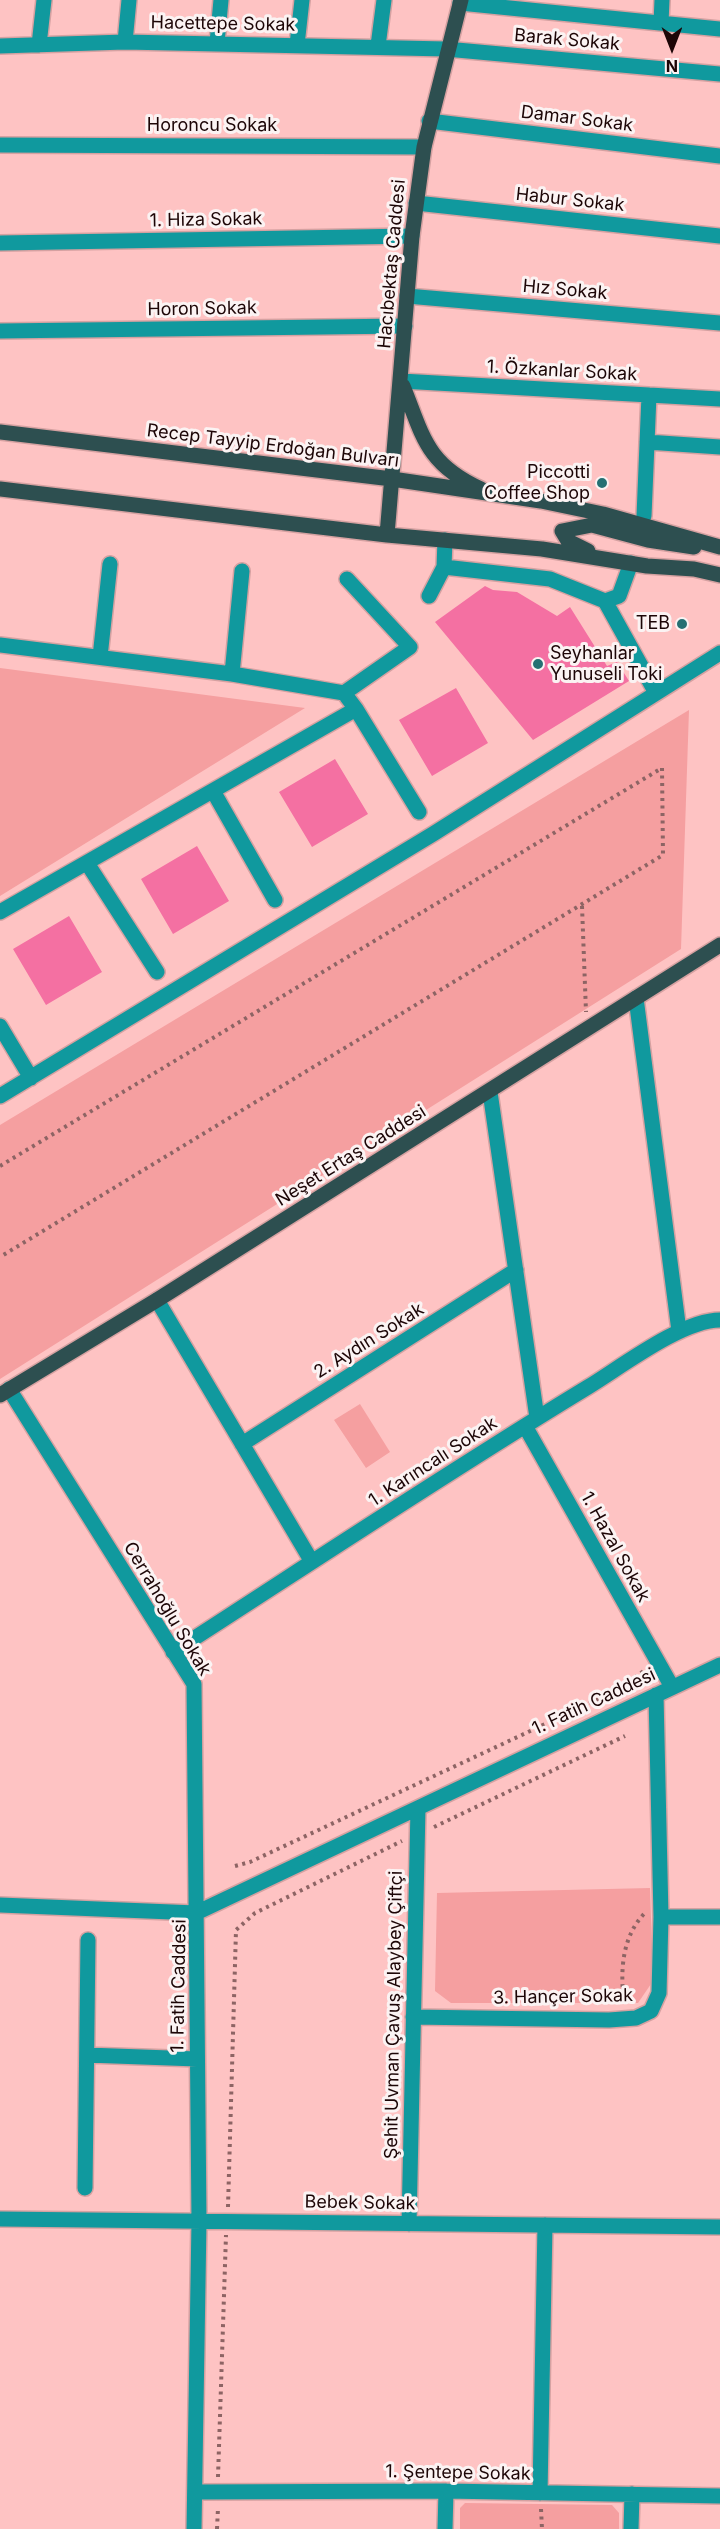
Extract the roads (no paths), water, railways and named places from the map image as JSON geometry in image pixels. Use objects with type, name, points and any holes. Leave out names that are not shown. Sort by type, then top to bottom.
[{"type":"main road","name":"Hacıbektaş Caddesi","points":[[387,535],[416,203],[429,121],[460,1]]},
{"type":"main road","points":[[401,381],[417,428],[427,447],[451,471],[467,482],[494,495]]},
{"type":"main road","name":"Recep Tayyip Erdoğan Bulvarı","points":[[0,432],[392,479],[541,501],[603,514],[718,546]]},
{"type":"main road","points":[[0,489],[387,535],[542,549],[631,563],[694,569],[720,575]]},
{"type":"main road","points":[[595,556],[568,541],[562,531],[592,525],[648,540],[694,547],[718,546]]},
{"type":"main road","name":"Neşet Ertaş Caddesi","points":[[4,1392],[157,1300],[720,945]]},
{"type":"street","points":[[39,45],[44,0]]},
{"type":"street","points":[[125,42],[129,0]]},
{"type":"street","points":[[217,44],[221,0]]},
{"type":"street","points":[[297,45],[302,0]]},
{"type":"street","points":[[378,46],[384,0]]},
{"type":"street","points":[[660,23],[662,0]]},
{"type":"street","points":[[460,1],[572,7],[660,23],[720,29]]},
{"type":"street","name":"Hacettepe Sokak","points":[[0,46],[125,42],[446,49]]},
{"type":"street","name":"Barak Sokak","points":[[446,49],[720,74]]},
{"type":"street","name":"Damar Sokak","points":[[429,121],[720,156]]},
{"type":"street","name":"Horoncu Sokak","points":[[0,145],[424,147]]},
{"type":"street","name":"Habur Sokak","points":[[416,203],[720,236]]},
{"type":"street","name":"1. Hiza Sokak","points":[[0,243],[412,236]]},
{"type":"street","name":"Hız Sokak","points":[[407,296],[720,323]]},
{"type":"street","name":"Horon Sokak","points":[[0,331],[405,326]]},
{"type":"street","name":"1. Özkanlar Sokak","points":[[401,381],[720,399]]},
{"type":"street","points":[[644,516],[649,395]]},
{"type":"street","points":[[647,442],[720,447]]},
{"type":"street","points":[[429,596],[444,567],[445,540]]},
{"type":"street","points":[[605,601],[619,596],[624,589],[631,563]]},
{"type":"street","points":[[100,657],[110,564]]},
{"type":"street","points":[[444,567],[550,579],[605,601],[656,693]]},
{"type":"street","points":[[232,674],[242,571]]},
{"type":"street","points":[[344,693],[410,647],[347,579]]},
{"type":"street","points":[[0,645],[232,674],[344,693],[357,709],[419,812]]},
{"type":"street","points":[[0,1096],[433,834],[720,653]]},
{"type":"street","points":[[0,912],[357,709]]},
{"type":"street","points":[[213,791],[274,900]]},
{"type":"street","points":[[87,863],[157,972]]},
{"type":"street","points":[[636,998],[679,1331]]},
{"type":"street","points":[[0,1026],[31,1078]]},
{"type":"street","points":[[490,1092],[516,1270],[531,1422]]},
{"type":"street","name":"2. Aydın Sokak","points":[[242,1444],[516,1270]]},
{"type":"street","points":[[157,1300],[312,1562]]},
{"type":"street","name":"1. Karıncalı Sokak","points":[[173,1652],[531,1422],[679,1331],[708,1320],[720,1320]]},
{"type":"street","name":"Cerrahoğlu Sokak","points":[[4,1392],[194,1684],[196,1913]]},
{"type":"street","name":"1. Hazal Sokak","points":[[531,1422],[672,1687]]},
{"type":"street","name":"1. Fatih Caddesi","points":[[194,2529],[199,2221],[196,1913],[720,1665]]},
{"type":"street","name":"3. Hançer Sokak","points":[[413,2017],[636,2018],[651,2011],[659,1993],[654,1914],[656,1695]]},
{"type":"street","name":"Şehit Uvman Çavuş Alaybey Çiftçi","points":[[409,2224],[418,1808]]},
{"type":"street","points":[[0,1905],[196,1913]]},
{"type":"street","points":[[654,1914],[720,1917]]},
{"type":"street","points":[[85,2188],[88,1940]]},
{"type":"street","points":[[87,2055],[197,2059]]},
{"type":"street","name":"Bebek Sokak","points":[[0,2218],[720,2227]]},
{"type":"street","points":[[540,2493],[545,2225]]},
{"type":"street","points":[[445,2529],[446,2491]]},
{"type":"street","name":"1. Şentepe Sokak","points":[[196,2492],[446,2491],[720,2496]]},
{"type":"street","points":[[631,2529],[632,2494]]},
{"type":"place","name":"Piccotti Coffee Shop","points":[[602,483]]},
{"type":"place","name":"TEB","points":[[682,624]]},
{"type":"place","name":"Seyhanlar Yunuseli Toki","points":[[538,664]]}]
